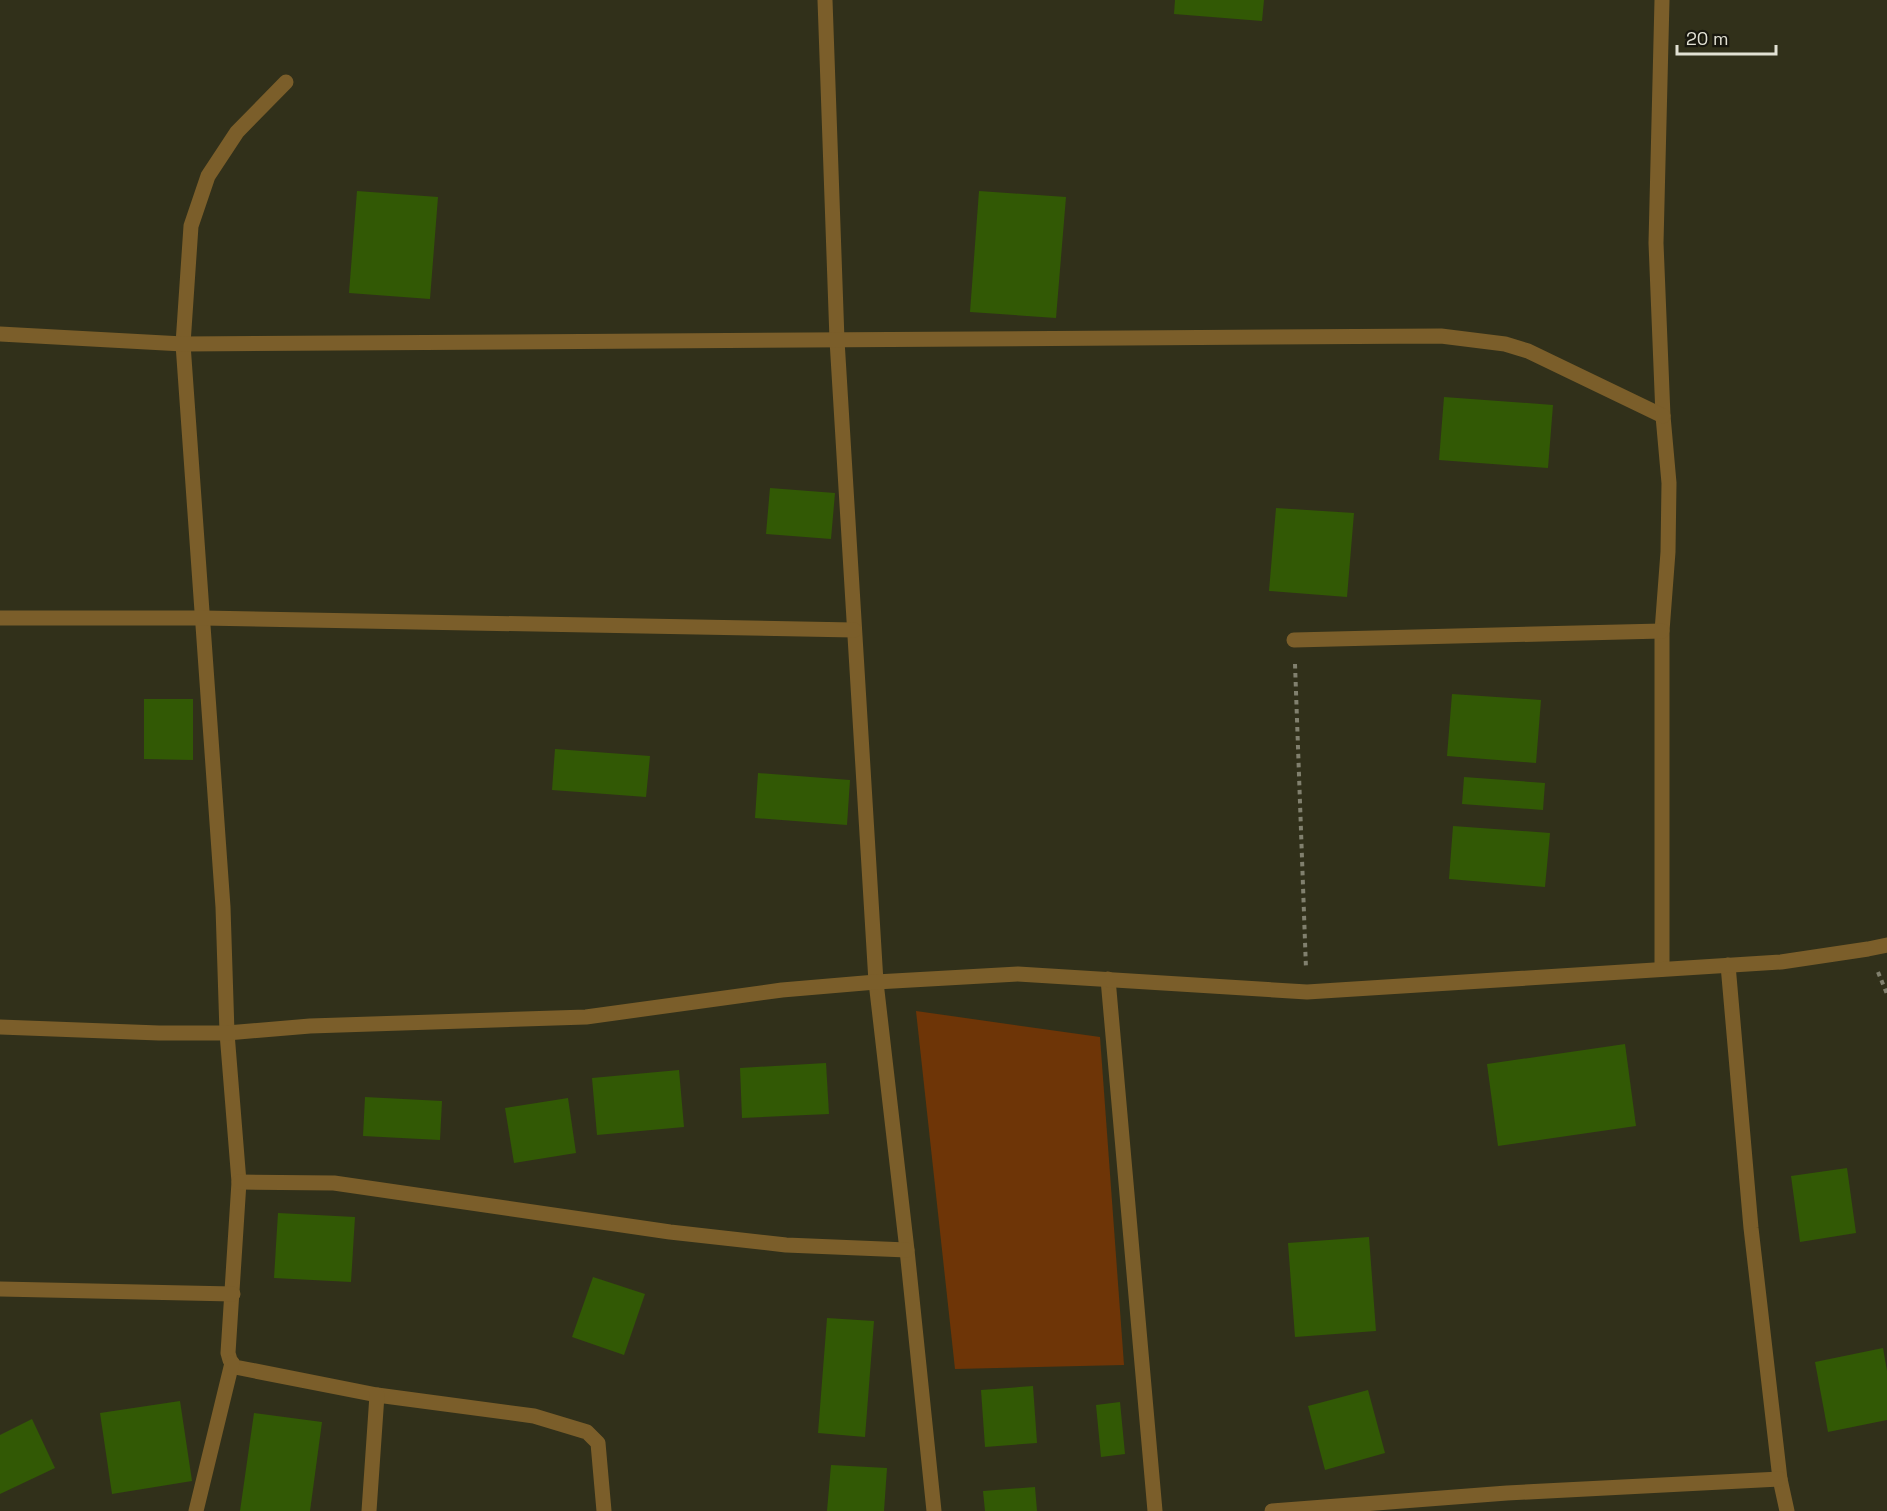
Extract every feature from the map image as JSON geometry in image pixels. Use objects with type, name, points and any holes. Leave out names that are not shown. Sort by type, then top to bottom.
[{"type":"street","points":[[825,0],[837,340],[876,982],[934,1511]]},
{"type":"street","points":[[1662,0],[1656,243],[1663,416],[1669,483],[1668,552],[1662,631],[1662,969]]},
{"type":"street","points":[[286,82],[237,132],[208,176],[191,226],[183,344],[223,907],[227,1033],[239,1182],[228,1353],[235,1367],[377,1395],[534,1416],[587,1432],[598,1443],[604,1511]]},
{"type":"street","points":[[0,334],[183,344],[1429,336],[1475,339],[1528,351],[1663,416]]},
{"type":"street","points":[[0,618],[203,618],[854,630]]},
{"type":"street","points":[[1294,639],[1662,631]]},
{"type":"street","points":[[0,1027],[227,1033],[310,1026],[586,1017],[782,990],[1018,974],[1307,992],[1781,962],[1868,950],[1887,945]]},
{"type":"street","points":[[1728,965],[1751,1228],[1780,1479],[1787,1511]]},
{"type":"street","points":[[1108,979],[1155,1511]]},
{"type":"street","points":[[239,1182],[334,1183],[670,1232],[786,1245],[907,1250]]},
{"type":"street","points":[[0,1289],[233,1294]]},
{"type":"street","points":[[196,1511],[232,1363]]},
{"type":"street","points":[[369,1511],[377,1395]]},
{"type":"street","points":[[1272,1511],[1507,1493],[1780,1479]]},
{"type":"path","points":[[1294,639],[1307,992]]},
{"type":"shaded area","points":[[916,1011],[1100,1037],[1124,1365],[955,1369]]},
{"type":"building","points":[[1175,0],[1264,0],[1262,21],[1174,14]]},
{"type":"building","points":[[357,191],[438,197],[430,299],[349,293]]},
{"type":"building","points":[[979,191],[1066,197],[1056,318],[970,312]]},
{"type":"building","points":[[1444,397],[1553,405],[1548,468],[1439,460]]},
{"type":"building","points":[[770,488],[835,493],[831,539],[766,534]]},
{"type":"building","points":[[1276,508],[1354,513],[1347,597],[1269,591]]},
{"type":"building","points":[[1452,694],[1541,700],[1536,763],[1447,756]]},
{"type":"building","points":[[144,699],[193,699],[193,760],[144,759]]},
{"type":"building","points":[[555,749],[650,756],[646,797],[552,790]]},
{"type":"building","points":[[758,773],[850,780],[847,825],[755,818]]},
{"type":"building","points":[[1464,777],[1545,783],[1543,810],[1462,804]]},
{"type":"building","points":[[1453,826],[1550,833],[1545,887],[1449,879]]},
{"type":"building","points":[[1625,1044],[1636,1126],[1498,1146],[1487,1064]]},
{"type":"building","points":[[826,1063],[829,1114],[742,1118],[740,1068]]},
{"type":"building","points":[[679,1070],[684,1127],[597,1135],[592,1078]]},
{"type":"building","points":[[365,1097],[442,1101],[440,1140],[363,1136]]},
{"type":"building","points":[[568,1098],[576,1153],[514,1163],[505,1108]]},
{"type":"building","points":[[1847,1168],[1856,1233],[1800,1242],[1791,1176]]},
{"type":"building","points":[[278,1213],[355,1217],[351,1282],[274,1278]]},
{"type":"building","points":[[1369,1237],[1376,1331],[1295,1337],[1288,1243]]},
{"type":"building","points":[[593,1277],[645,1294],[624,1355],[572,1337]]},
{"type":"building","points":[[827,1318],[874,1321],[865,1437],[818,1433]]},
{"type":"building","points":[[1883,1348],[1887,1371],[1887,1420],[1828,1432],[1815,1362]]},
{"type":"building","points":[[1033,1386],[1037,1443],[985,1447],[981,1390]]},
{"type":"building","points":[[1368,1390],[1385,1453],[1325,1470],[1308,1406]]},
{"type":"building","points":[[180,1401],[192,1481],[112,1494],[100,1413]]},
{"type":"building","points":[[1120,1402],[1125,1454],[1101,1457],[1096,1405]]},
{"type":"building","points":[[254,1413],[322,1422],[310,1511],[240,1511]]},
{"type":"building","points":[[32,1419],[55,1468],[0,1494],[0,1435]]},
{"type":"building","points":[[831,1465],[887,1468],[884,1511],[827,1511]]},
{"type":"building","points":[[1035,1487],[1037,1511],[985,1511],[983,1491]]}]
